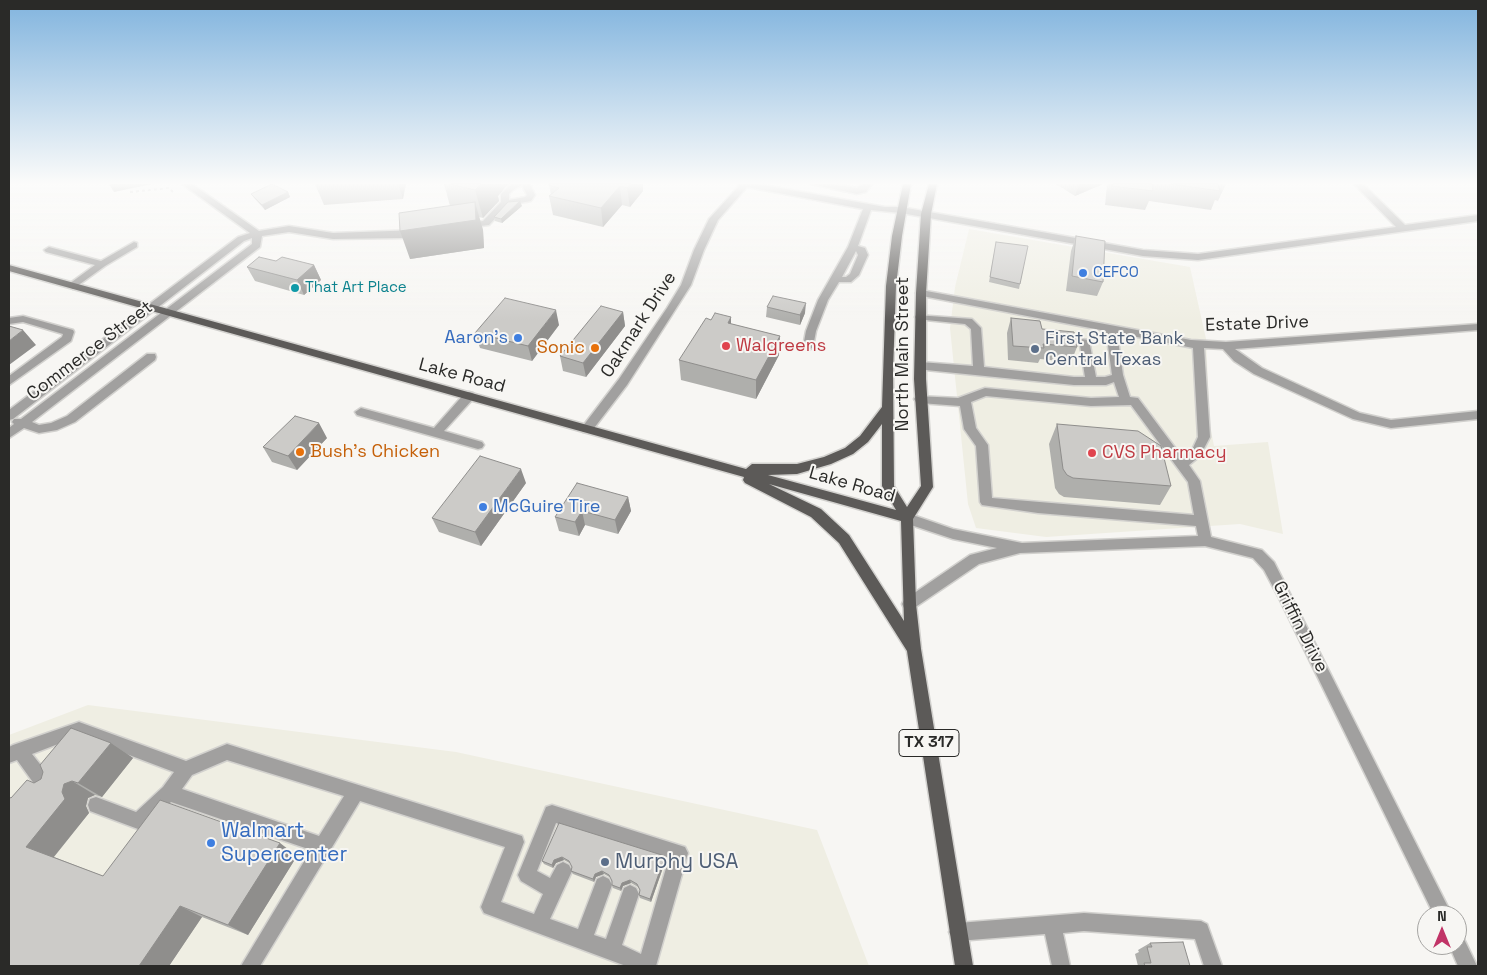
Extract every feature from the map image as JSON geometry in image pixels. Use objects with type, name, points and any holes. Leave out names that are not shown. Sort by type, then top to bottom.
[{"type":"main road","name":"North Main Street","points":[[899,230],[892,286],[888,407],[888,486],[906,518],[909,604],[914,649],[964,966]]},
{"type":"main road","name":"North Main Street","points":[[906,518],[927,488],[920,399],[920,318],[925,230]]},
{"type":"main road","name":"Lake Road","points":[[9,268],[906,518]]},
{"type":"main road","points":[[720,466],[769,470],[797,468],[827,461],[849,451],[864,439],[888,407]]},
{"type":"main road","points":[[720,466],[816,513],[844,539],[914,649]]},
{"type":"street","points":[[252,230],[258,234]]},
{"type":"street","points":[[151,357],[71,419],[53,427],[39,428],[9,418],[241,239],[286,230]]},
{"type":"street","points":[[296,230],[333,236],[401,235],[429,231]]},
{"type":"street","name":"Oakmark Drive","points":[[587,429],[624,382],[672,309],[686,285],[709,230]]},
{"type":"street","points":[[808,347],[811,331],[822,300],[836,279],[859,230]]},
{"type":"street","points":[[1012,230],[1143,253],[1198,257],[1399,230]]},
{"type":"street","name":"Commerce Street","points":[[9,434],[257,245],[258,234]]},
{"type":"street","points":[[74,286],[102,264],[134,245]]},
{"type":"street","points":[[49,250],[102,264]]},
{"type":"street","points":[[220,256],[238,260]]},
{"type":"street","name":"Estate Drive","points":[[921,293],[1041,319],[1198,344],[1226,346],[1478,327]]},
{"type":"street","points":[[920,318],[968,321],[976,328],[979,370]]},
{"type":"street","points":[[9,321],[22,319],[69,332],[67,339],[9,381]]},
{"type":"street","points":[[1110,329],[1118,377],[1126,401]]},
{"type":"street","points":[[1048,334],[1085,342],[1091,381]]},
{"type":"street","points":[[1181,464],[1196,453],[1201,446],[1204,436],[1198,344]]},
{"type":"street","points":[[1226,346],[1238,358],[1258,371],[1357,416],[1391,424],[1478,415]]},
{"type":"street","points":[[920,366],[1091,381],[1106,381],[1118,377]]},
{"type":"street","points":[[920,399],[959,402],[985,392],[1091,402],[1134,401],[1194,481],[1205,541]]},
{"type":"street","points":[[437,432],[469,396]]},
{"type":"street","points":[[965,400],[970,429],[982,445],[986,502],[1202,521]]},
{"type":"street","points":[[361,412],[478,444]]},
{"type":"street","name":"Griffin Drive","points":[[906,518],[953,534],[1022,548]]},
{"type":"street","name":"Griffin Drive","points":[[909,604],[975,559],[1022,548],[1205,541],[1257,554],[1269,566],[1438,905]]},
{"type":"street","points":[[58,787],[42,779],[14,752],[79,729],[186,769]]},
{"type":"street","points":[[96,805],[138,821],[169,793],[186,769],[227,752],[516,842],[490,907],[611,950],[647,966],[679,853],[645,847],[581,826],[552,813],[527,875],[554,890]]},
{"type":"street","points":[[250,966],[356,792]]},
{"type":"street","points":[[169,793],[323,846]]},
{"type":"street","points":[[539,923],[563,871]]},
{"type":"street","points":[[584,940],[603,885]]},
{"type":"street","points":[[611,950],[630,894]]},
{"type":"street","points":[[958,932],[1084,922],[1201,930],[1213,966]]},
{"type":"street","points":[[1052,924],[1061,966]]},
{"type":"shaded area","points":[[969,230],[1190,267],[1206,339],[1210,426],[1214,446],[1268,442],[1283,534],[1240,524],[1046,537],[976,528],[968,504],[950,328],[955,287]]},
{"type":"shaded area","points":[[88,705],[456,752],[817,830],[869,966],[9,966],[9,735]]},
{"type":"building","points":[[1076,236],[1105,241],[1103,282],[1072,276]]},
{"type":"building","points":[[996,242],[1028,246],[1020,284],[990,277]]},
{"type":"building","points":[[259,257],[276,261],[282,257],[314,265],[297,280],[247,267]]},
{"type":"building","points":[[773,296],[806,303],[800,315],[767,307]]},
{"type":"building","points":[[505,298],[556,310],[528,346],[475,333]]},
{"type":"building","points":[[601,306],[623,312],[583,363],[560,356]]},
{"type":"building","points":[[715,313],[731,317],[728,323],[780,336],[756,380],[679,360],[706,318],[711,320]]},
{"type":"building","points":[[1011,318],[1040,321],[1042,329],[1074,332],[1077,347],[1043,344],[1044,348],[1013,346]]},
{"type":"building","points":[[9,326],[23,330],[9,341]]},
{"type":"building","points":[[295,416],[319,423],[288,456],[263,447]]},
{"type":"building","points":[[1057,424],[1138,431],[1161,446],[1171,486],[1073,478],[1067,475],[1063,469]]},
{"type":"building","points":[[480,456],[521,469],[475,532],[432,518]]},
{"type":"building","points":[[577,483],[628,497],[615,520],[582,511],[575,522],[555,517]]},
{"type":"building","name":"Walmart Supercenter","points":[[71,728],[111,743],[78,783],[72,781],[64,784],[62,792],[65,799],[26,847],[103,876],[160,800],[280,843],[228,925],[180,906],[139,966],[9,966],[9,797],[11,798],[27,780],[34,783],[41,779],[43,772],[40,765]]},
{"type":"building","name":"Murphy USA","points":[[559,823],[665,856],[650,899],[639,895],[640,890],[637,884],[630,880],[622,883],[620,888],[612,885],[609,875],[602,871],[595,874],[593,879],[571,871],[572,867],[569,861],[562,857],[554,860],[552,865],[542,861]]},
{"type":"building","points":[[1183,942],[1190,966],[1145,966],[1144,963],[1151,963],[1147,947],[1152,947],[1150,943]]},
{"type":"place","name":"CEFCO","points":[[1083,273]]},
{"type":"place","name":"That Art Place","points":[[295,288]]},
{"type":"place","name":"Aaron's","points":[[518,338]]},
{"type":"place","name":"Walgreens","points":[[726,346]]},
{"type":"place","name":"Sonic","points":[[595,348]]},
{"type":"place","name":"First State Bank Central Texas","points":[[1035,349]]},
{"type":"place","name":"Bush's Chicken","points":[[300,452]]},
{"type":"place","name":"CVS Pharmacy","points":[[1092,453]]},
{"type":"place","name":"McGuire Tire","points":[[483,507]]},
{"type":"place","name":"Walmart Supercenter","points":[[211,843]]},
{"type":"place","name":"Murphy USA","points":[[605,862]]}]
